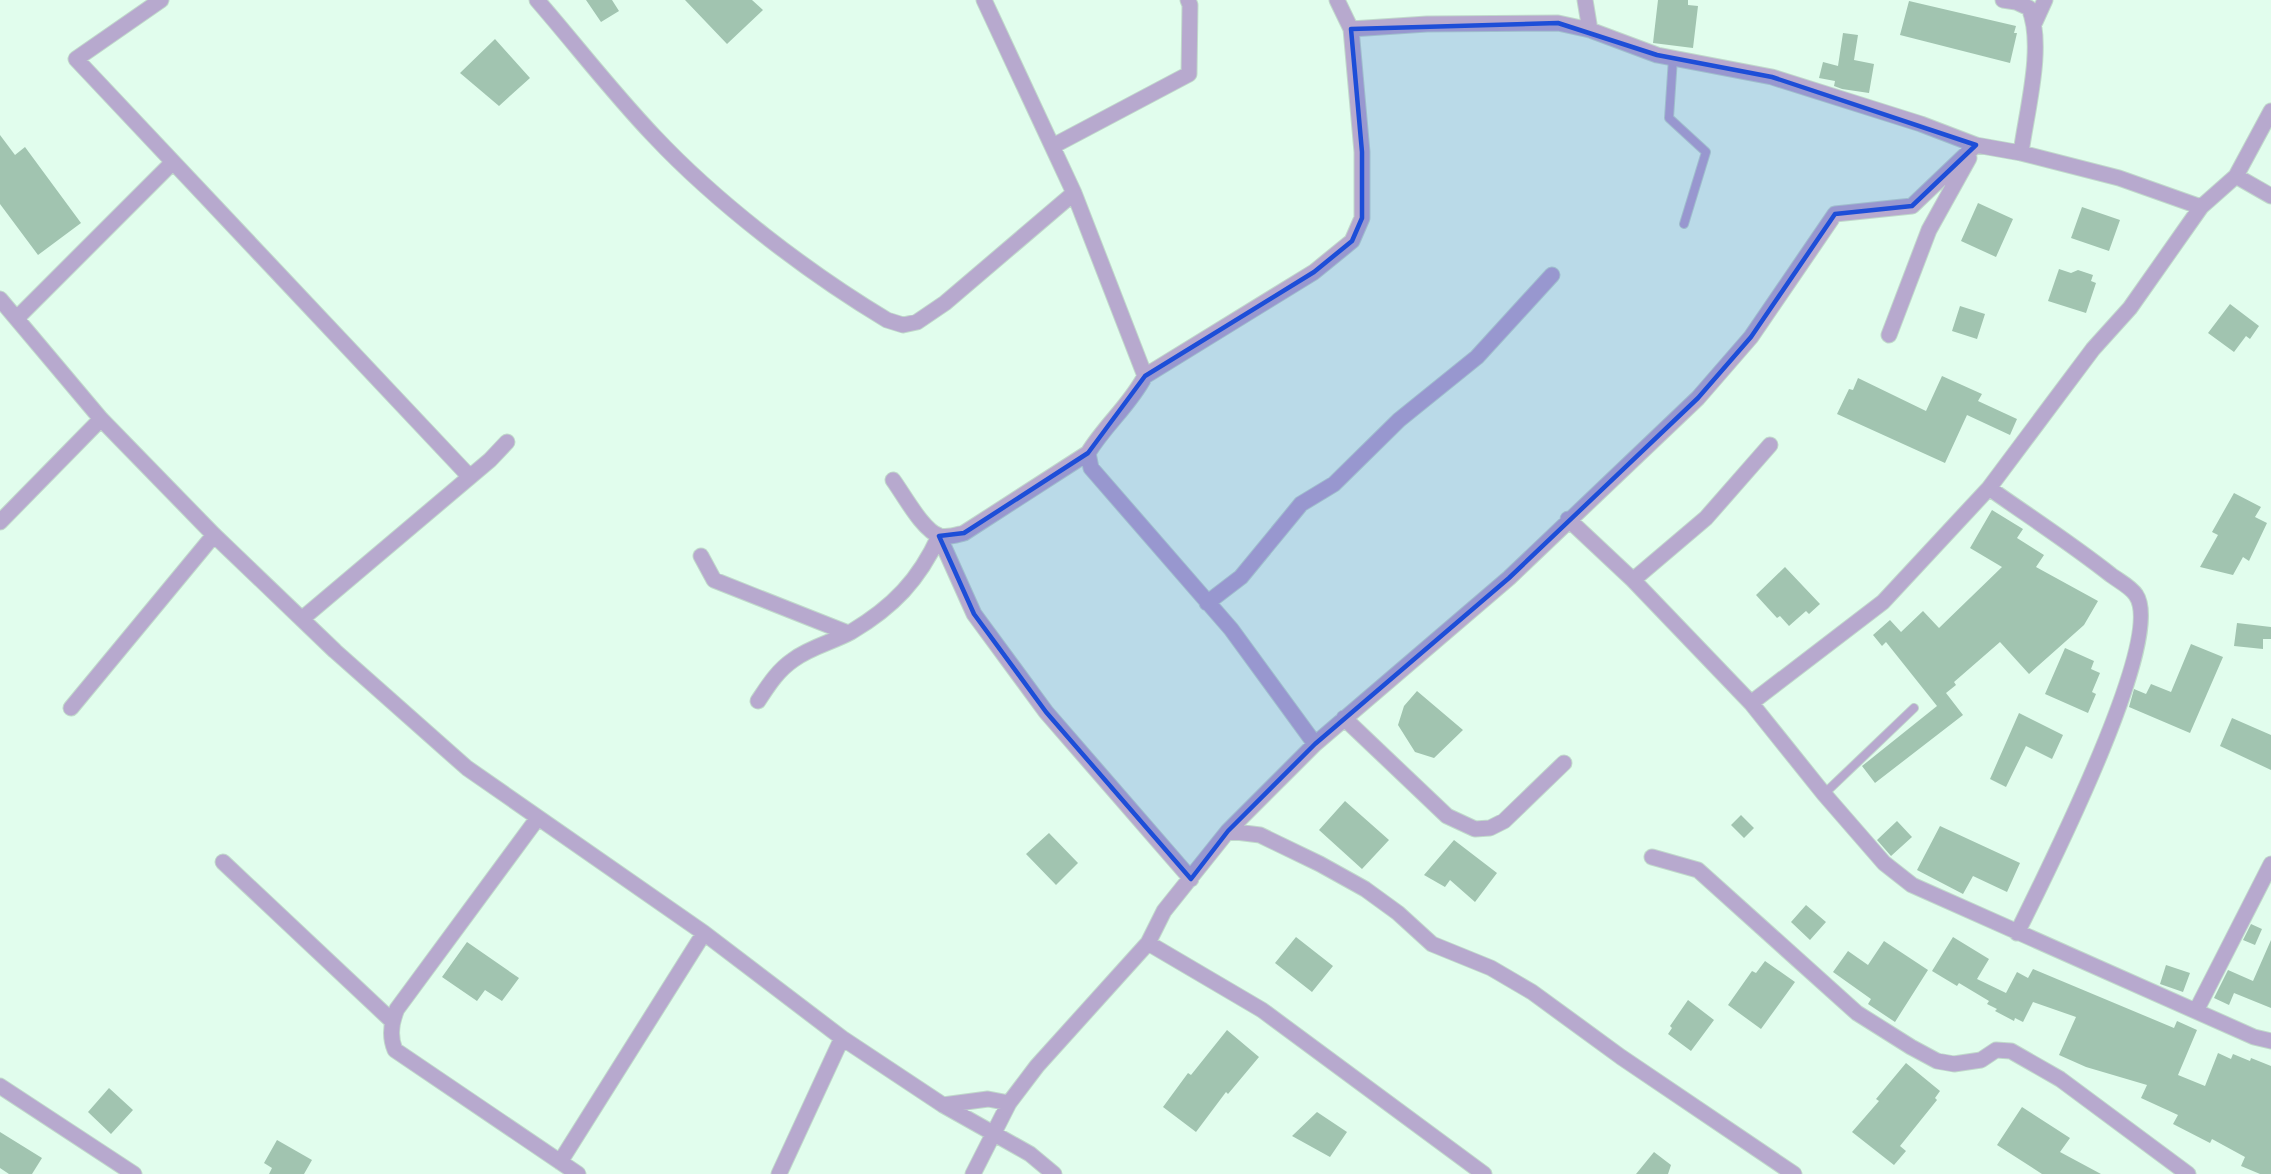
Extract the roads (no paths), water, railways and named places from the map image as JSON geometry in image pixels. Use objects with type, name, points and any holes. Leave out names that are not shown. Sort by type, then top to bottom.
[{"type":"street","points":[[161,0],[76,59],[469,476]]},
{"type":"street","points":[[537,0],[653,135],[681,163],[790,253],[887,320],[903,325],[917,322],[945,303],[1074,193]]},
{"type":"street","points":[[984,0],[1074,193],[1145,376]]},
{"type":"street","points":[[1053,146],[1189,74],[1190,5],[1188,0]]},
{"type":"street","points":[[939,536],[950,537],[964,533],[1088,453],[1100,433],[1134,396],[1145,376],[1314,272],[1352,240],[1362,218],[1362,152],[1352,29],[1337,0]]},
{"type":"street","points":[[1585,0],[1590,30]]},
{"type":"street","points":[[2004,0],[2029,8],[2035,22]]},
{"type":"street","points":[[2021,153],[2034,54],[2035,22],[2045,0]]},
{"type":"street","points":[[1352,29],[1427,24],[1558,23],[1590,30],[1657,56],[1772,77],[1921,124],[1976,145],[2021,153],[2119,178],[2201,207]]},
{"type":"street","points":[[1751,703],[1883,602],[1989,489],[2093,349],[2130,308],[2201,207],[2236,176],[2271,111]]},
{"type":"street","points":[[1889,335],[1929,230],[1976,145]]},
{"type":"street","points":[[973,1174],[1009,1103],[1037,1066],[1148,943],[1164,911],[1228,831],[1315,744],[1473,610],[1706,389],[1751,337],[1835,214],[1912,206],[1976,145]]},
{"type":"street","points":[[17,318],[172,163]]},
{"type":"street","points":[[2236,176],[2271,196]]},
{"type":"street","points":[[1207,603],[1241,577],[1301,504],[1334,484],[1399,420],[1477,357],[1552,275]]},
{"type":"street","points":[[0,299],[101,419],[214,536],[303,618],[335,651],[467,768],[537,819],[704,933],[842,1038],[943,1105],[1030,1154],[1054,1174]]},
{"type":"street","points":[[0,522],[101,419]]},
{"type":"street","points":[[303,618],[490,460],[507,442]]},
{"type":"street","points":[[1633,580],[1706,518],[1770,445]]},
{"type":"street","points":[[1088,453],[1091,468],[1231,629],[1315,744]]},
{"type":"street","points":[[893,480],[928,528],[939,536],[974,614],[1046,712],[1191,879]]},
{"type":"street","points":[[1989,489],[2086,555],[2136,594],[2140,606],[2132,660],[2102,754],[2017,933]]},
{"type":"street","points":[[1568,519],[1633,580],[1751,703],[1824,794],[1884,863],[1912,885],[2254,1036],[2271,1041]]},
{"type":"street","points":[[71,708],[214,536]]},
{"type":"street","points":[[758,701],[773,678],[794,659],[868,622],[908,589],[928,559],[939,536]]},
{"type":"street","points":[[701,556],[714,580],[848,633]]},
{"type":"street","points":[[1344,718],[1447,816],[1475,829],[1490,828],[1504,821],[1564,763]]},
{"type":"street","points":[[537,819],[397,1009],[392,1021],[391,1041],[394,1050],[578,1174]]},
{"type":"street","points":[[1228,831],[1260,835],[1365,889],[1432,944],[1491,968],[1532,992],[1794,1174]]},
{"type":"street","points":[[1652,856],[1698,870],[1857,1013],[1911,1047],[1937,1061],[1954,1064],[1981,1060],[1996,1050],[2011,1051],[2060,1079],[2188,1174]]},
{"type":"street","points":[[223,862],[392,1021]]},
{"type":"street","points":[[2197,1010],[2271,864]]},
{"type":"street","points":[[560,1162],[704,933]]},
{"type":"street","points":[[1148,943],[1262,1010],[1484,1174]]},
{"type":"street","points":[[779,1174],[842,1038]]},
{"type":"street","points":[[0,1086],[134,1174]]},
{"type":"street","points":[[943,1105],[988,1099],[1009,1103]]},
{"type":"lane","points":[[1673,58],[1669,118],[1706,152],[1684,224]]},
{"type":"lane","points":[[1824,794],[1914,708]]}]
